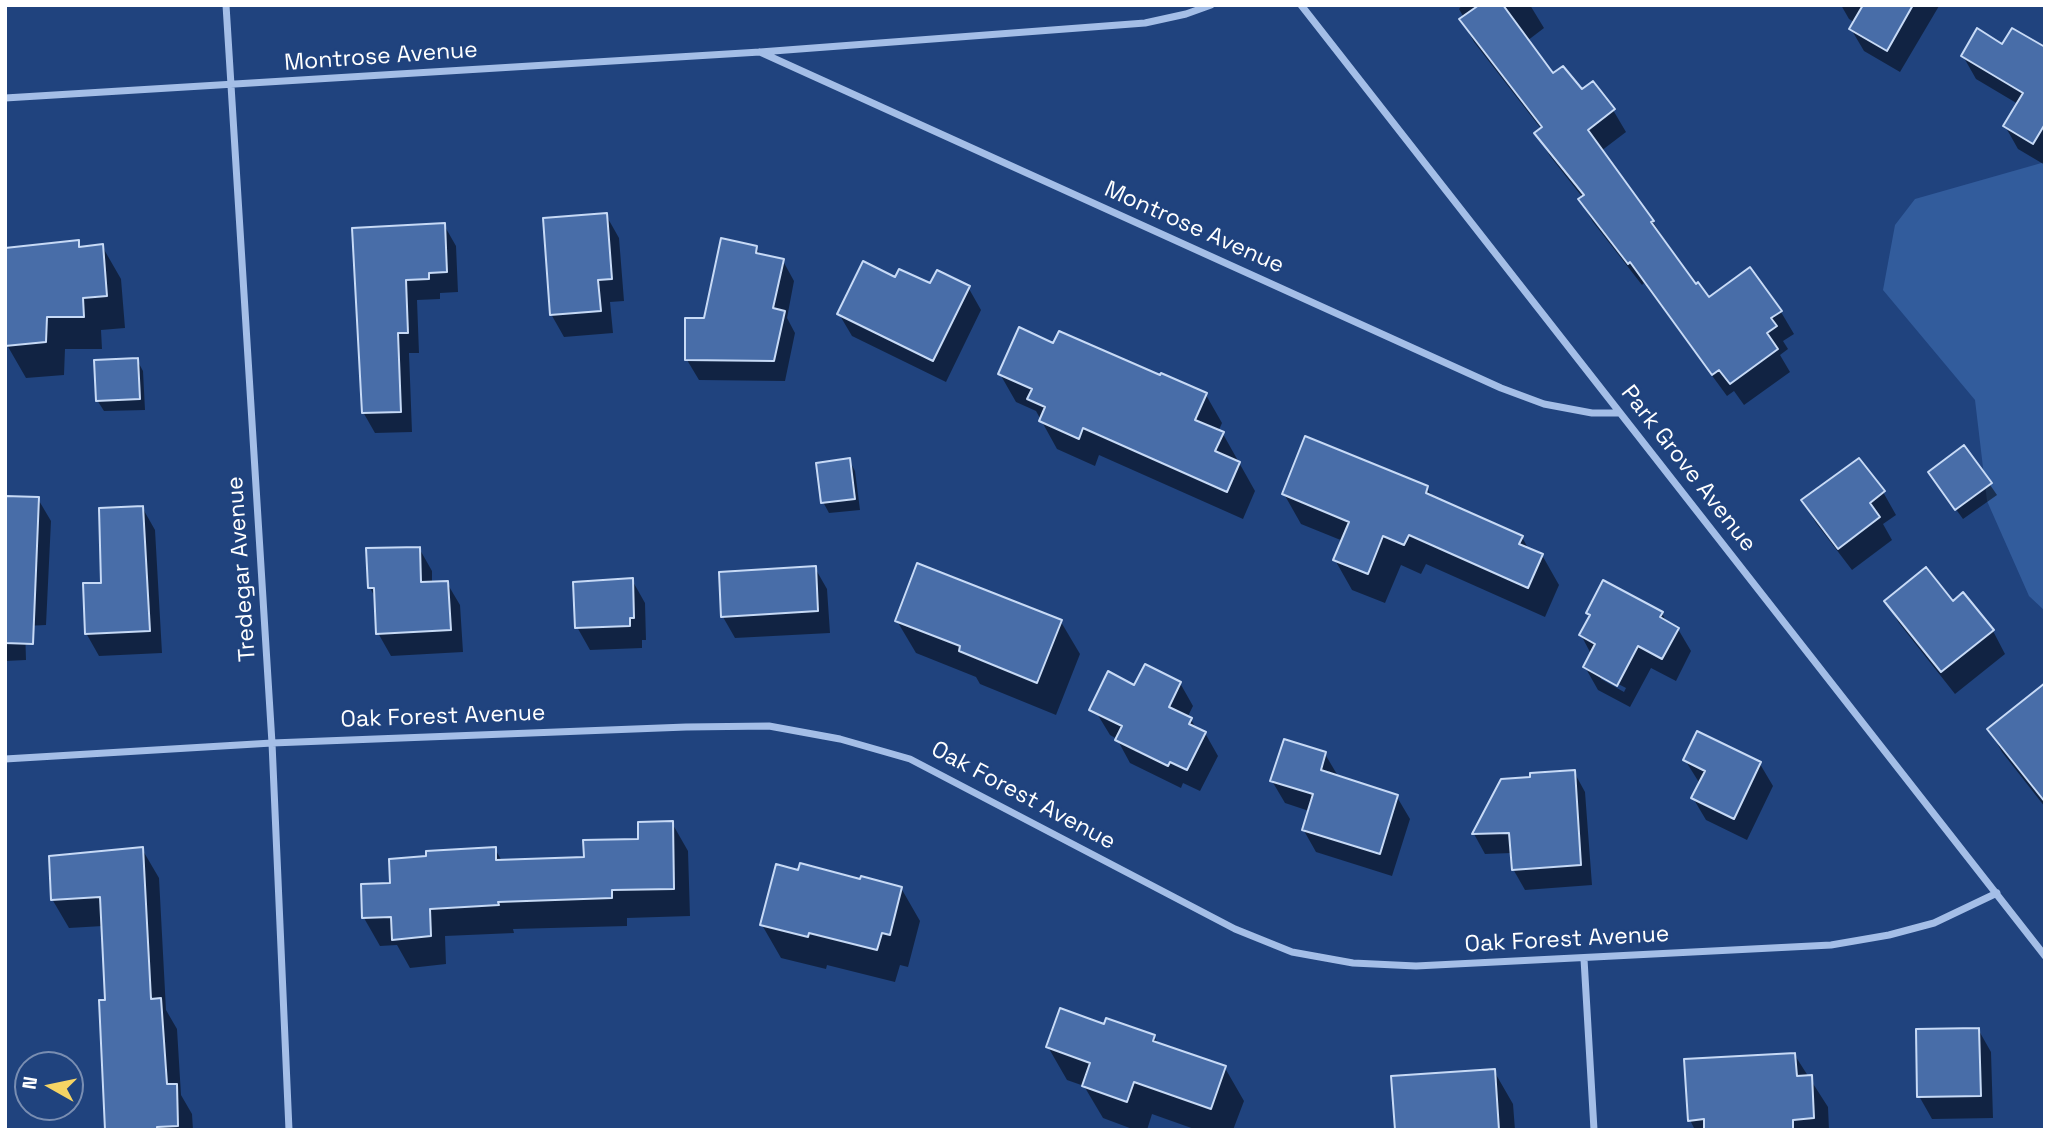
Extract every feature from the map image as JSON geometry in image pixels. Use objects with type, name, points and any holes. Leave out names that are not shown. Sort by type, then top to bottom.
[{"type":"street","name":"Tredegar Avenue","points":[[226,5],[272,743],[289,1130]]},
{"type":"street","name":"Montrose Avenue","points":[[5,98],[760,52],[1145,23],[1186,14],[1211,5]]},
{"type":"street","name":"Park Grove Avenue","points":[[1301,5],[2045,956]]},
{"type":"street","name":"Montrose Avenue","points":[[760,52],[1501,388],[1544,404],[1592,413],[1619,413]]},
{"type":"street","name":"Oak Forest Avenue","points":[[5,759],[272,743],[769,726],[840,739],[910,759],[1235,929],[1292,952],[1353,963],[1416,966],[1832,945],[1889,936],[1934,923],[1997,893]]},
{"type":"street","points":[[1584,959],[1594,1130]]},
{"type":"shaded area","points":[[2045,162],[2045,611],[2029,596],[1987,501],[1975,400],[1883,290],[1895,225],[1915,199]]},
{"type":"building","points":[[1479,5],[1503,5],[1553,73],[1563,66],[1582,89],[1593,81],[1615,109],[1588,130],[1654,221],[1651,222],[1696,284],[1698,282],[1709,297],[1750,267],[1782,311],[1771,318],[1777,326],[1767,333],[1778,349],[1730,384],[1719,370],[1712,375],[1630,262],[1628,264],[1578,199],[1584,195],[1534,133],[1542,127],[1459,19]]},
{"type":"building","points":[[1863,5],[1913,5],[1887,51],[1849,29]]},
{"type":"building","points":[[1977,28],[2002,44],[2012,28],[2045,47],[2045,124],[2033,144],[2003,126],[2023,93],[1961,56]]},
{"type":"building","points":[[607,213],[612,279],[598,280],[601,311],[550,315],[543,218]]},
{"type":"building","points":[[445,223],[447,272],[429,273],[429,279],[406,280],[408,333],[398,333],[401,412],[362,413],[352,228]]},
{"type":"building","points":[[721,238],[757,246],[756,253],[784,259],[773,308],[785,311],[774,361],[685,360],[685,318],[704,318]]},
{"type":"building","points":[[79,240],[79,247],[103,244],[107,296],[83,298],[84,317],[47,317],[46,342],[5,346],[5,248]]},
{"type":"building","points":[[863,261],[895,277],[899,269],[930,283],[937,270],[970,286],[933,361],[837,314]]},
{"type":"building","points":[[1019,327],[1053,343],[1059,331],[1207,393],[1195,420],[1224,432],[1215,451],[1240,462],[1227,492],[1083,428],[1079,439],[1039,421],[1045,407],[1027,399],[1032,389],[998,374]]},
{"type":"building","points":[[138,358],[140,399],[96,401],[94,360]]},
{"type":"building","points":[[1305,436],[1428,486],[1426,493],[1523,536],[1519,544],[1543,554],[1528,588],[1409,535],[1404,545],[1383,536],[1368,574],[1333,560],[1349,522],[1282,494]]},
{"type":"building","points":[[1964,445],[1992,483],[1955,510],[1928,472]]},
{"type":"building","points":[[850,458],[855,499],[821,503],[816,463]]},
{"type":"building","points":[[1859,458],[1885,491],[1870,503],[1880,517],[1838,549],[1801,500]]},
{"type":"building","points":[[5,496],[39,497],[33,644],[5,643]]},
{"type":"building","points":[[143,506],[150,631],[85,634],[83,583],[101,583],[99,508]]},
{"type":"building","points":[[420,547],[421,582],[448,581],[451,630],[376,634],[374,588],[368,588],[366,548]]},
{"type":"building","points":[[917,563],[1062,620],[1037,683],[959,651],[960,646],[895,621]]},
{"type":"building","points":[[816,566],[818,611],[721,617],[719,572]]},
{"type":"building","points":[[1926,567],[1953,601],[1963,592],[1994,630],[1941,672],[1884,601]]},
{"type":"building","points":[[633,578],[634,618],[630,618],[630,626],[575,628],[573,582]]},
{"type":"building","points":[[1603,580],[1663,612],[1660,617],[1679,628],[1662,659],[1638,646],[1617,686],[1583,667],[1595,644],[1579,635],[1590,615],[1586,613]]},
{"type":"building","points":[[1145,664],[1181,682],[1169,707],[1192,718],[1189,724],[1206,732],[1187,770],[1170,762],[1168,766],[1115,740],[1122,726],[1089,710],[1108,671],[1134,685]]},
{"type":"building","points":[[2045,683],[2045,802],[1987,729]]},
{"type":"building","points":[[1697,731],[1761,762],[1734,819],[1691,798],[1705,771],[1683,760]]},
{"type":"building","points":[[1284,739],[1326,752],[1321,770],[1398,795],[1380,854],[1302,830],[1313,794],[1270,781]]},
{"type":"building","points":[[1575,770],[1581,865],[1512,870],[1509,833],[1472,834],[1501,779],[1530,777],[1530,773]]},
{"type":"building","points":[[673,821],[674,889],[612,890],[612,898],[498,902],[499,905],[430,909],[431,936],[392,940],[391,917],[362,918],[361,884],[390,883],[389,859],[426,856],[426,851],[496,847],[496,860],[584,857],[583,840],[638,839],[638,822]]},
{"type":"building","points":[[143,847],[151,999],[161,998],[167,1084],[177,1084],[178,1126],[157,1127],[157,1130],[105,1130],[99,1000],[105,1000],[100,897],[51,900],[49,856]]},
{"type":"building","points":[[800,863],[902,887],[890,935],[882,933],[877,950],[809,933],[808,937],[760,925],[776,864],[798,870]]},
{"type":"building","points":[[1060,1008],[1104,1024],[1106,1018],[1155,1035],[1153,1041],[1226,1066],[1211,1109],[1134,1082],[1127,1102],[1082,1086],[1090,1063],[1046,1047]]},
{"type":"building","points":[[1979,1028],[1981,1096],[1917,1097],[1916,1029]]},
{"type":"building","points":[[1795,1053],[1797,1076],[1812,1075],[1814,1118],[1793,1120],[1793,1130],[1704,1130],[1704,1119],[1688,1121],[1684,1059]]},
{"type":"building","points":[[1495,1069],[1499,1130],[1395,1130],[1391,1076]]}]
